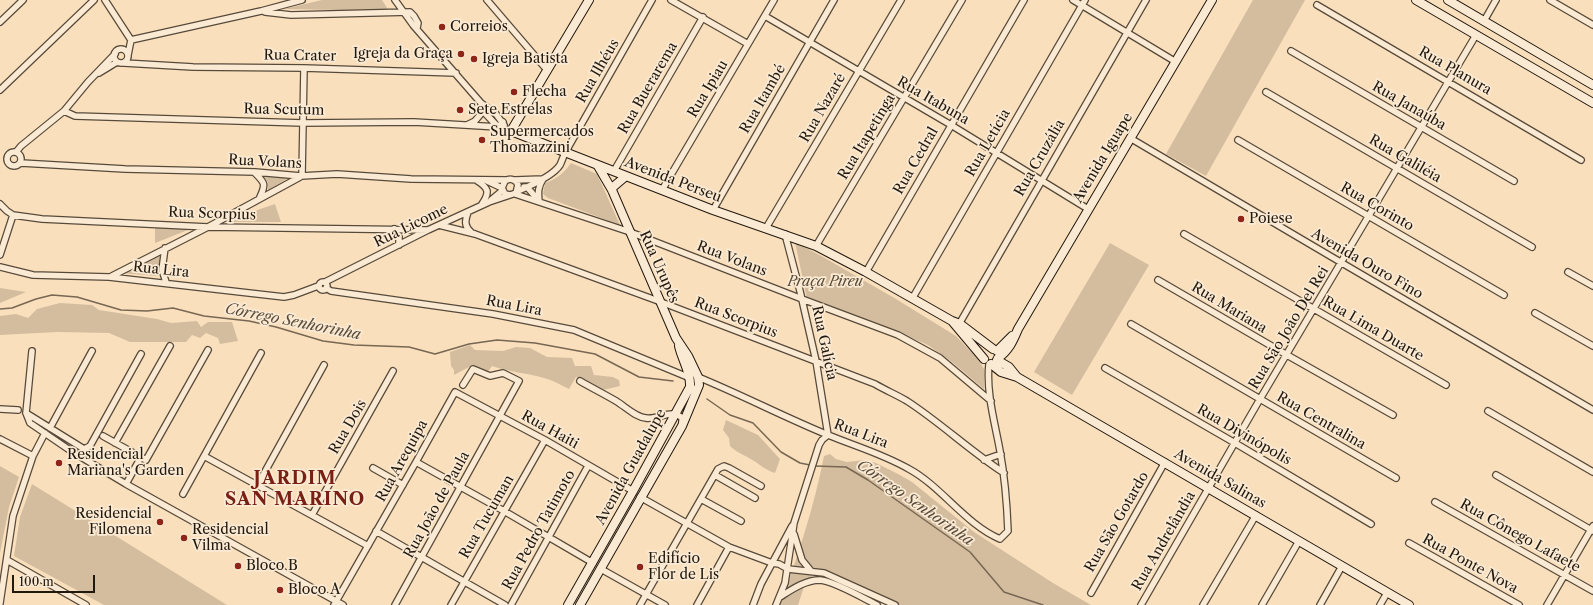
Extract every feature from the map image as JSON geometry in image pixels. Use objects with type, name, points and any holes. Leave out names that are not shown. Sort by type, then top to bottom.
[{"type":"street","points":[[0,22],[23,0]]},
{"type":"street","points":[[0,90],[94,0]]},
{"type":"street","points":[[88,82],[117,62],[124,63],[128,56],[131,40],[105,0]]},
{"type":"street","points":[[8,162],[8,155],[12,152],[16,152],[21,146],[64,111],[117,50],[121,49],[131,40],[261,12],[302,0]]},
{"type":"street","points":[[395,0],[405,13]]},
{"type":"street","points":[[487,0],[547,70]]},
{"type":"street","points":[[261,12],[291,15],[410,12],[418,23],[417,28],[481,103],[488,107],[503,122],[508,130],[547,70],[589,0]]},
{"type":"street","name":"Rua Ilhéus","points":[[543,179],[557,169],[652,0]]},
{"type":"street","points":[[671,0],[748,44]]},
{"type":"street","name":"Rua Ipiau","points":[[662,190],[774,0]]},
{"type":"street","name":"Rua Itambé","points":[[713,210],[834,0]]},
{"type":"street","name":"Rua Nazaré","points":[[766,228],[901,0]]},
{"type":"street","name":"Rua Itapetinga","points":[[816,246],[962,0]]},
{"type":"street","name":"Rua Cedral","points":[[866,272],[1024,0]]},
{"type":"street","points":[[1073,0],[1084,3],[1126,33],[1176,62]]},
{"type":"street","name":"Rua Cruzália","points":[[956,325],[1146,0]]},
{"type":"street","name":"Avenida Iguape","points":[[993,358],[1018,329],[1212,0]]},
{"type":"street","points":[[1416,0],[1593,103]]},
{"type":"street","points":[[1448,0],[1593,85]]},
{"type":"street","points":[[1484,21],[1496,0]]},
{"type":"street","points":[[1550,0],[1593,25]]},
{"type":"street","name":"Rua Letícia","points":[[912,299],[1084,3]]},
{"type":"street","name":"Rua Planura","points":[[1317,4],[1581,160]]},
{"type":"street","name":"Rua Itabuna","points":[[765,16],[858,72],[951,125],[1088,209]]},
{"type":"street","name":"Rua Buerarema","points":[[614,172],[702,17]]},
{"type":"street","name":"Rua São João Del Rei","points":[[1208,489],[1476,35]]},
{"type":"street","points":[[121,49],[126,51],[128,56]]},
{"type":"street","name":"Rua Janaúba","points":[[1291,51],[1514,181]]},
{"type":"street","points":[[115,54],[114,58],[117,62]]},
{"type":"street","name":"Rua Crater","points":[[128,56],[144,64]]},
{"type":"street","name":"Rua Crater","points":[[124,63],[193,67],[304,68],[456,73]]},
{"type":"street","points":[[109,277],[208,227],[302,176],[304,68]]},
{"type":"street","name":"Rua Galiléia","points":[[1266,92],[1532,247]]},
{"type":"street","points":[[481,103],[483,111],[498,127],[503,122]]},
{"type":"street","points":[[467,125],[475,121],[488,107]]},
{"type":"street","name":"Rua Scutum","points":[[64,111],[75,116],[303,123],[414,122],[498,127]]},
{"type":"street","name":"Avenida Perseu","points":[[498,127],[713,210],[816,246],[866,272],[956,325],[993,358]]},
{"type":"street","name":"Avenida Ouro Fino","points":[[1130,138],[1342,264],[1593,410]]},
{"type":"street","name":"Rua Corinto","points":[[1238,140],[1504,295]]},
{"type":"street","points":[[0,162],[8,162],[13,166],[17,166],[20,163],[21,156],[16,152]]},
{"type":"street","name":"Rua Volans","points":[[20,163],[117,168],[255,172],[302,176],[337,174],[411,179],[507,180],[515,189],[540,201],[630,232],[898,335],[940,358],[991,401]]},
{"type":"street","name":"Rua Urupês","points":[[598,166],[612,190],[661,302],[676,338],[683,360],[694,377]]},
{"type":"street","points":[[255,172],[263,180],[265,188],[260,198]]},
{"type":"street","points":[[612,190],[613,187],[626,176]]},
{"type":"street","points":[[474,179],[482,184],[487,190],[487,196],[481,206]]},
{"type":"street","points":[[484,180],[502,189],[505,194],[543,179]]},
{"type":"street","points":[[540,201],[537,191],[539,184],[543,179]]},
{"type":"street","name":"Rua Licome","points":[[318,286],[320,282],[326,285],[428,230],[515,189],[527,188],[543,179]]},
{"type":"street","points":[[489,202],[502,189],[503,183],[507,180]]},
{"type":"street","points":[[527,188],[540,201]]},
{"type":"street","name":"Rua Scorpius","points":[[0,204],[7,211],[13,214],[42,218],[208,227],[428,230]]},
{"type":"street","points":[[468,212],[465,223],[467,228],[475,234]]},
{"type":"street","points":[[0,255],[13,214]]},
{"type":"street","name":"Rua Scorpius","points":[[439,225],[475,234],[816,360],[875,384],[907,401],[984,460],[1004,473]]},
{"type":"street","points":[[394,229],[399,237],[399,245]]},
{"type":"street","name":"Rua Galícia","points":[[785,234],[816,360],[828,435]]},
{"type":"street","name":"Rua Lima Duarte","points":[[1184,234],[1446,385]]},
{"type":"street","points":[[165,248],[162,270],[166,282]]},
{"type":"street","name":"Rua Lira","points":[[0,267],[33,275],[109,277],[166,282],[284,297],[318,286]]},
{"type":"street","points":[[1568,272],[1593,286]]},
{"type":"street","name":"Rua Mariana","points":[[1158,280],[1287,356],[1393,415]]},
{"type":"street","name":"Rua Lira","points":[[326,285],[331,291],[493,314],[574,330],[694,377],[828,435],[880,454],[911,470],[949,499],[980,528],[988,534],[1000,539],[1008,531],[1004,473]]},
{"type":"street","points":[[1536,313],[1593,346]]},
{"type":"street","name":"Rua Centralina","points":[[1131,324],[1396,478]]},
{"type":"street","name":"Avenida Perseu","points":[[956,325],[993,358]]},
{"type":"street","points":[[116,443],[170,346]]},
{"type":"street","points":[[103,436],[146,460],[208,350]]},
{"type":"street","points":[[32,351],[26,413],[30,423],[71,451],[126,484],[335,603],[343,605]]},
{"type":"street","points":[[50,428],[92,351]]},
{"type":"street","points":[[183,494],[261,353]]},
{"type":"street","points":[[26,413],[84,449],[90,446],[141,354]]},
{"type":"street","points":[[993,358],[988,382],[1004,473]]},
{"type":"street","name":"Avenida Salinas","points":[[993,358],[1001,372],[1017,378],[1165,462],[1208,489],[1256,515],[1409,605]]},
{"type":"street","points":[[257,486],[324,365]]},
{"type":"street","name":"Rua Divinópolis","points":[[1105,368],[1371,524]]},
{"type":"street","name":"Rua João de Paula","points":[[395,605],[500,416],[518,383],[518,380],[503,373],[490,376],[473,369],[463,385]]},
{"type":"street","name":"Rua Dois","points":[[312,515],[393,371]]},
{"type":"street","name":"Avenida Guadalupe","points":[[568,605],[676,414],[694,377]]},
{"type":"street","name":"Avenida Guadalupe","points":[[580,605],[640,497],[682,426],[699,385],[694,377]]},
{"type":"street","points":[[580,381],[618,402],[638,416],[652,418],[667,414],[676,414],[682,418],[682,426]]},
{"type":"street","name":"Rua Haiti","points":[[455,392],[545,440],[633,491]]},
{"type":"street","name":"Rua Arequipa","points":[[335,603],[455,392]]},
{"type":"street","points":[[0,409],[18,410]]},
{"type":"street","points":[[1488,411],[1593,472]]},
{"type":"street","points":[[0,603],[2,580],[7,560],[13,516],[33,456],[45,433]]},
{"type":"street","points":[[753,605],[772,564],[794,523],[819,445],[828,435]]},
{"type":"street","points":[[0,439],[33,456]]},
{"type":"street","name":"Rua Tucuman","points":[[451,605],[545,440]]},
{"type":"street","points":[[984,460],[1001,454]]},
{"type":"street","points":[[204,456],[368,546]]},
{"type":"street","points":[[126,484],[141,457]]},
{"type":"street","points":[[416,462],[593,563]]},
{"type":"street","name":"Rua São Gotardo","points":[[1091,593],[1165,462]]},
{"type":"street","name":"Rua Pedro Tatimoto","points":[[511,605],[588,466]]},
{"type":"street","points":[[640,605],[718,470],[724,466],[761,486]]},
{"type":"street","points":[[373,468],[403,485]]},
{"type":"street","points":[[715,475],[755,498]]},
{"type":"street","points":[[1496,475],[1592,529],[1547,605]]},
{"type":"street","name":"Rua Andrelândia","points":[[1141,605],[1208,489]]},
{"type":"street","points":[[640,497],[729,547],[772,564],[779,564],[788,569],[824,573],[896,605]]},
{"type":"street","points":[[701,499],[741,521]]},
{"type":"street","name":"Rua Cônego Lafaete","points":[[1434,502],[1565,574],[1593,592]]},
{"type":"street","points":[[1203,605],[1256,515]]},
{"type":"street","points":[[776,605],[780,597],[788,569],[794,523]]},
{"type":"street","points":[[793,530],[802,560],[811,571]]},
{"type":"street","points":[[376,531],[505,605]]},
{"type":"street","points":[[1262,605],[1298,541]]},
{"type":"street","name":"Rua Ponte Nova","points":[[1409,543],[1519,605]]},
{"type":"street","points":[[697,605],[729,547]]},
{"type":"street","points":[[7,560],[86,605]]},
{"type":"street","points":[[1320,605],[1342,566]]},
{"type":"street","points":[[601,569],[665,605]]},
{"type":"street","points":[[780,597],[799,586],[820,580],[836,585],[877,605]]},
{"type":"street","points":[[1380,605],[1388,593]]},
{"type":"green space","points":[[322,0],[382,0],[389,11],[284,9]]},
{"type":"green space","points":[[1253,0],[1305,0],[1206,176],[1166,154]]},
{"type":"green space","points":[[571,163],[597,174],[620,225],[548,198],[543,194],[545,183],[560,175]]},
{"type":"green space","points":[[263,176],[290,177],[268,190],[268,182]]},
{"type":"green space","points":[[275,204],[281,222],[222,222]]},
{"type":"green space","points":[[155,228],[193,228],[155,243]]},
{"type":"green space","name":"Praça Pireu","points":[[795,242],[896,299],[956,336],[978,359],[984,369],[984,389],[952,362],[928,345],[898,332],[807,299]]},
{"type":"green space","points":[[1110,243],[1149,265],[1072,395],[1034,372]]},
{"type":"green space","points":[[161,253],[158,276],[121,273]]},
{"type":"green space","points":[[0,288],[26,292],[0,303]]},
{"type":"green space","points":[[60,303],[92,305],[99,310],[157,319],[171,323],[197,321],[201,327],[208,322],[232,322],[238,341],[220,344],[218,338],[206,333],[200,338],[192,335],[186,342],[130,342],[109,333],[57,332],[0,335],[0,316],[16,314],[28,318],[37,309]]},
{"type":"green space","points":[[470,345],[475,350],[503,351],[516,347],[530,348],[547,357],[572,358],[575,366],[591,366],[594,375],[613,377],[619,380],[620,386],[603,390],[576,377],[569,389],[537,376],[492,366],[487,373],[469,367],[454,375],[454,370],[451,366],[450,352]]},
{"type":"green space","points":[[726,420],[758,435],[780,459],[775,473],[764,468],[730,446],[729,438],[723,430]]},
{"type":"green space","points":[[830,454],[836,459],[847,462],[865,460],[876,463],[900,475],[912,482],[974,532],[1053,583],[1091,605],[891,605],[822,575],[813,575],[805,584],[798,605],[780,605],[805,531],[824,456]]},
{"type":"green space","points":[[0,466],[19,477],[9,507],[0,553]]},
{"type":"green space","points":[[32,484],[227,605],[104,605],[14,556],[20,517]]},
{"type":"waterway","name":"Córrego Senhorinha","points":[[0,309],[12,308],[52,295],[77,297],[121,310],[147,311],[173,308],[204,316],[249,321],[276,327],[323,341],[354,345],[409,347],[435,354],[469,344],[497,340],[535,343],[595,354],[639,377],[673,381]]},
{"type":"waterway","name":"Córrego Senhorinha","points":[[707,399],[730,415],[753,423],[781,452],[800,463],[810,465]]},
{"type":"waterway","name":"Córrego Senhorinha","points":[[814,466],[846,467],[868,480],[970,552],[1004,592],[1043,605]]},
{"type":"place","name":"Correios","points":[[442,27]]},
{"type":"place","name":"Igreja da Graça","points":[[461,54]]},
{"type":"place","name":"Igreja Batista","points":[[474,59]]},
{"type":"place","name":"Flecha","points":[[514,92]]},
{"type":"place","name":"Sete Estrelas","points":[[460,110]]},
{"type":"place","name":"Supermercados Thomazzini","points":[[482,140]]},
{"type":"place","name":"Poiese","points":[[1241,219]]},
{"type":"place","name":"Residencial Mariana's Garden","points":[[59,463]]},
{"type":"place","name":"Residencial Filomena","points":[[160,522]]},
{"type":"place","name":"Residencial Vilma","points":[[184,538]]},
{"type":"place","name":"Bloco B","points":[[238,566]]},
{"type":"place","name":"Edifício Flor de Lis","points":[[640,567]]},
{"type":"place","name":"Bloco A","points":[[280,590]]},
{"type":"district","name":"JARDIM SAN MARINO","points":[[295,489]]}]
